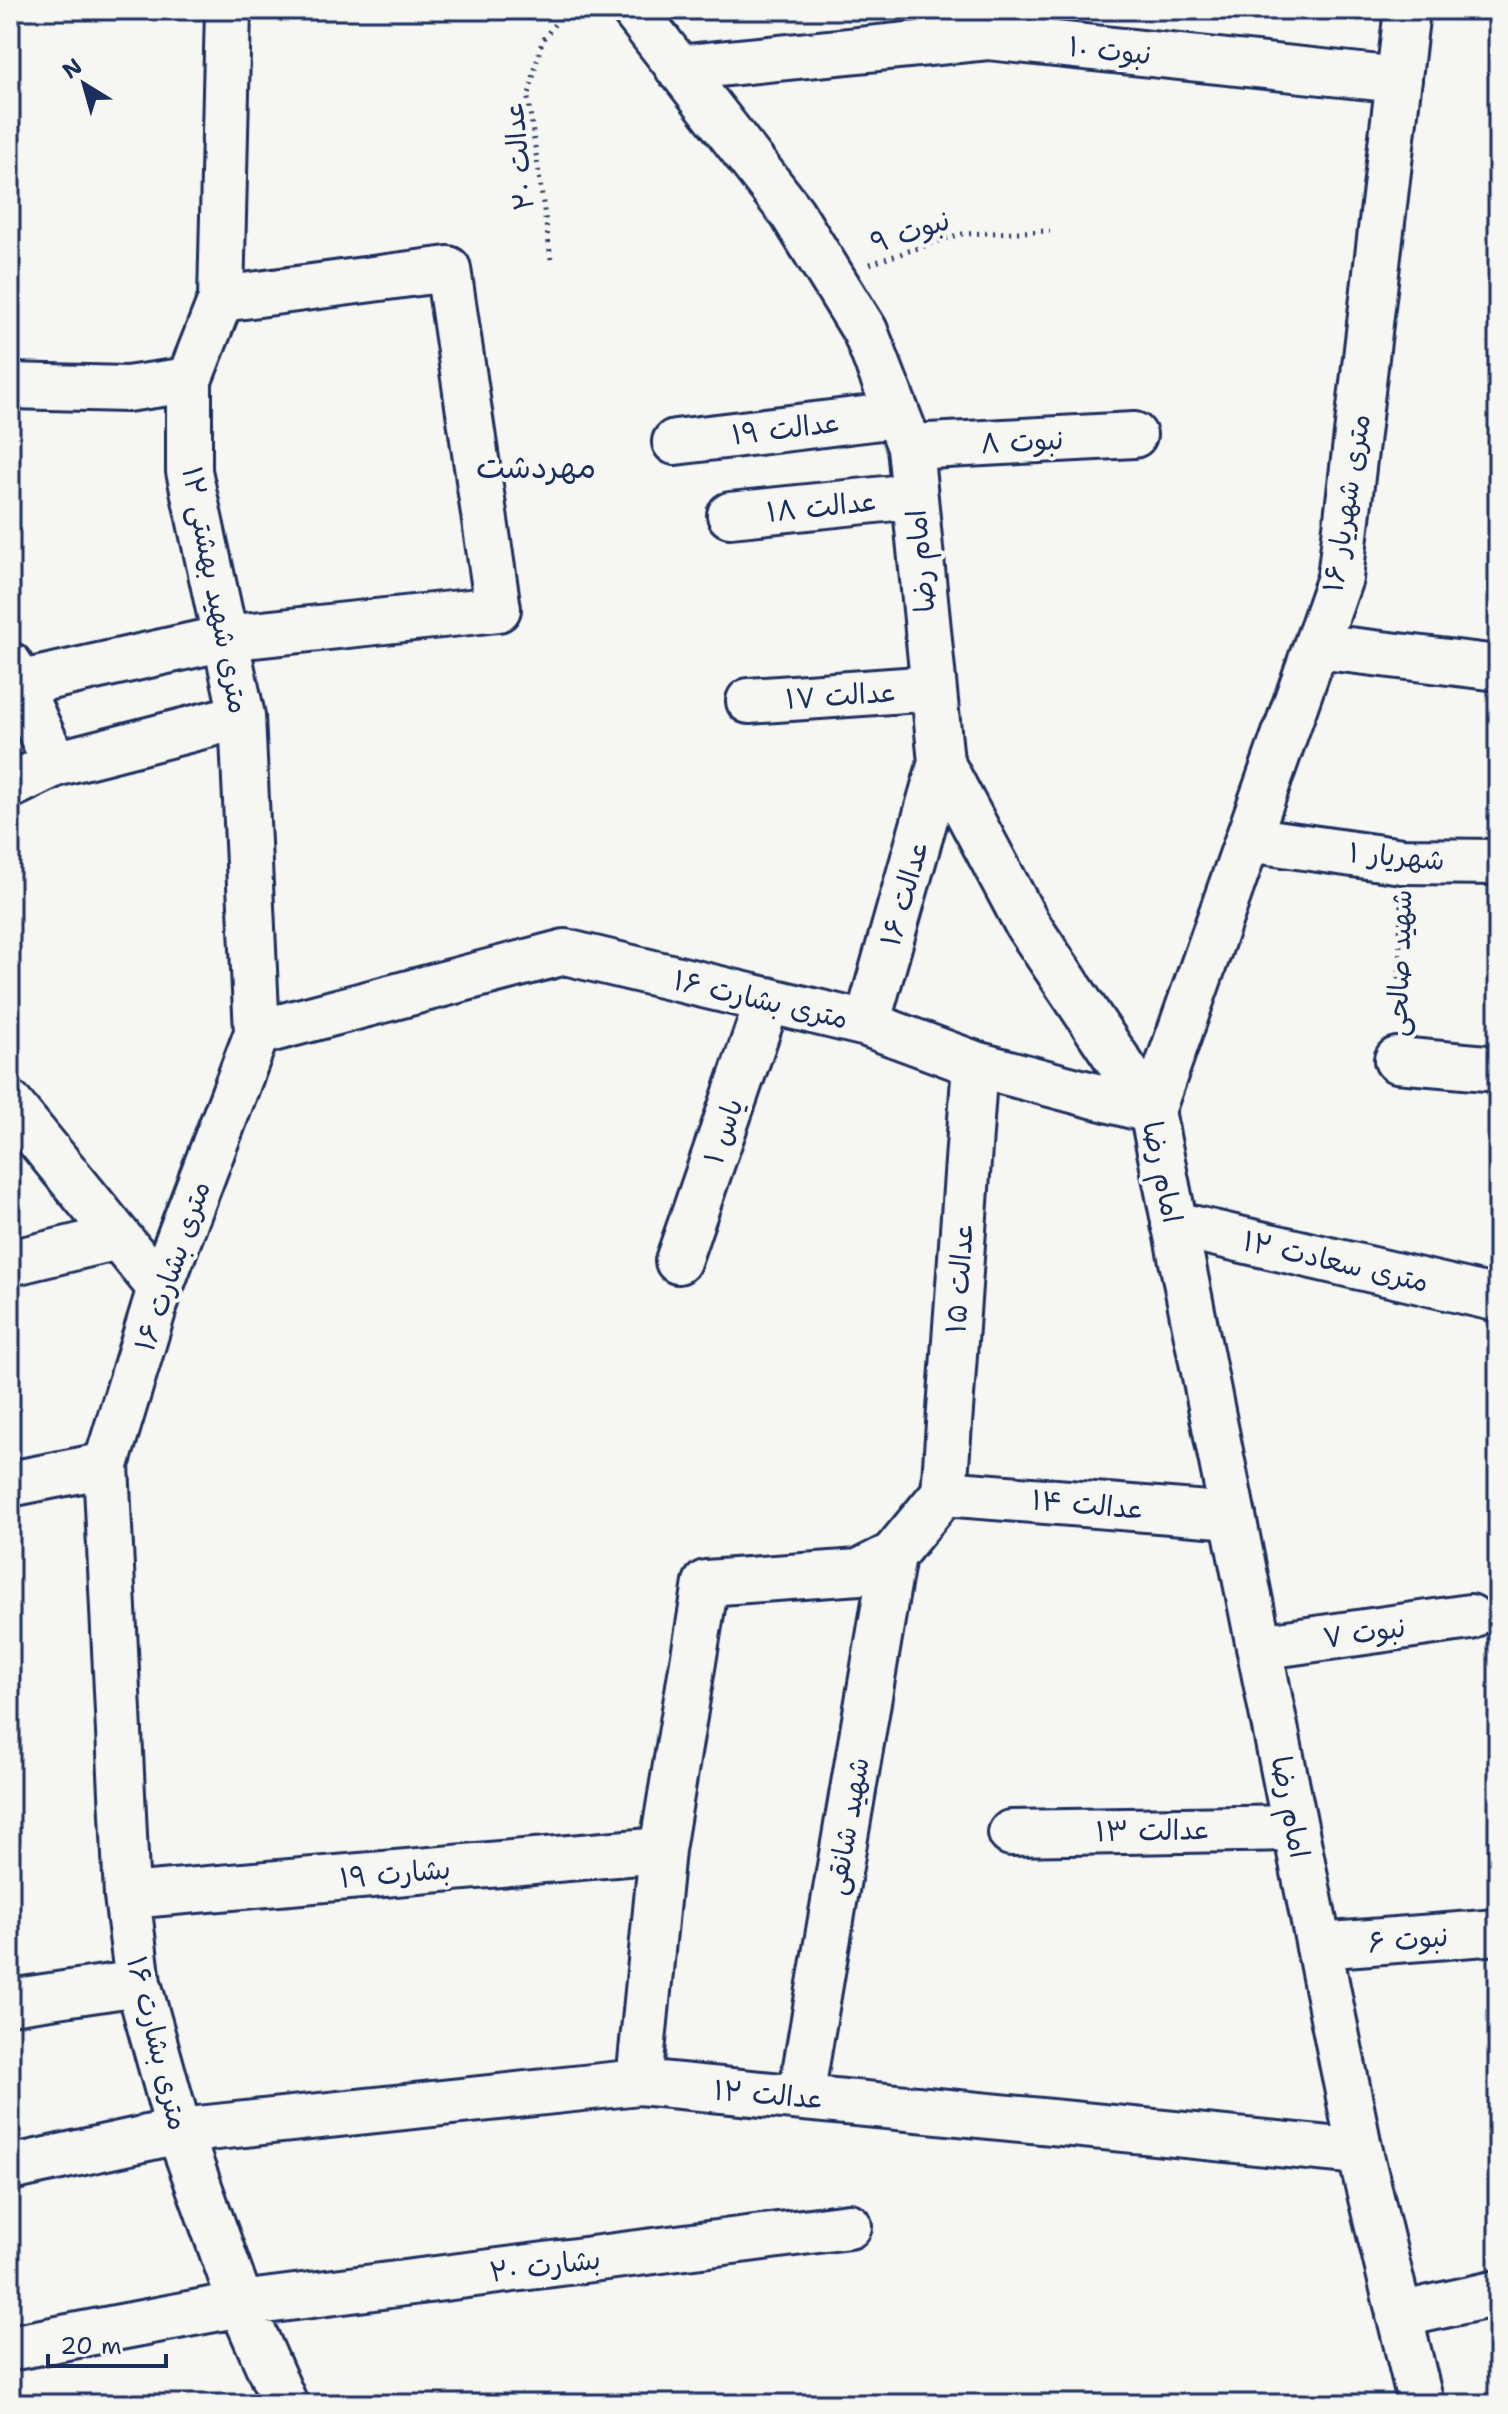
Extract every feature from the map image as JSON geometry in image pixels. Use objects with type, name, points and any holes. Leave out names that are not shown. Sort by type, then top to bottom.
[{"type":"street","name":"۱۲ متری شهید بهشتی","points":[[228,10],[221,299],[189,380],[189,471],[242,716],[257,1033]]},
{"type":"street","name":"امام رضا","points":[[634,10],[792,213],[865,331],[903,431],[914,496],[941,762],[1027,924],[1152,1111],[1360,2152],[1421,2404]]},
{"type":"street","name":"۱۶ متری شهریار","points":[[1152,1111],[1340,578],[1407,10]]},
{"type":"street","name":"نبوت ۱۰","points":[[678,68],[989,24],[1399,80]]},
{"type":"street","points":[[55,764],[14,674],[225,638],[498,609],[448,269],[221,299]]},
{"type":"street","points":[[10,386],[127,389],[189,380]]},
{"type":"street","name":"نبوت ۸","points":[[903,431],[1134,435]]},
{"type":"street","name":"عدالت ۱۹","points":[[675,442],[903,431]]},
{"type":"street","name":"عدالت ۱۸","points":[[730,515],[914,496]]},
{"type":"street","points":[[1316,646],[1498,668]]},
{"type":"street","name":"عدالت ۱۷","points":[[749,701],[933,688]]},
{"type":"street","points":[[10,786],[55,764],[242,716]]},
{"type":"street","name":"عدالت ۱۶","points":[[867,1024],[941,762]]},
{"type":"street","name":"شهریار ۱","points":[[1248,839],[1402,861],[1498,862]]},
{"type":"street","name":"۱۶ متری بشارت","points":[[285,2404],[241,2304],[179,2131],[138,1983],[127,1896],[106,1465],[160,1288],[257,1033],[565,952],[867,1024],[975,1064],[1152,1111]]},
{"type":"street","name":"یاس ۱","points":[[678,1261],[768,1000]]},
{"type":"street","name":"شهید صالحی","points":[[1397,1060],[1498,1069]]},
{"type":"street","name":"عدالت ۱۵","points":[[944,1493],[975,1064]]},
{"type":"street","points":[[13,1112],[160,1288]]},
{"type":"street","name":"۱۲ متری سعادت","points":[[1174,1224],[1498,1299]]},
{"type":"street","points":[[10,1263],[118,1237]]},
{"type":"street","points":[[10,1484],[106,1465]]},
{"type":"street","points":[[639,2082],[662,1850],[706,1583],[859,1572],[893,1555],[944,1493]]},
{"type":"street","name":"عدالت ۱۴","points":[[944,1493],[1233,1516]]},
{"type":"street","name":"شهید شانقی","points":[[801,2096],[893,1555]]},
{"type":"street","name":"نبوت ۷","points":[[1259,1647],[1470,1617]]},
{"type":"street","name":"عدالت ۱۳","points":[[1011,1833],[1295,1828]]},
{"type":"street","name":"بشارت ۱۹","points":[[127,1896],[662,1850]]},
{"type":"street","name":"نبوت ۶","points":[[1319,1946],[1498,1932]]},
{"type":"street","points":[[10,2002],[138,1983]]},
{"type":"street","name":"عدالت ۱۲","points":[[10,2168],[179,2131],[639,2082],[1360,2152]]},
{"type":"street","name":"بشارت ۲۰","points":[[10,2348],[241,2304],[849,2226]]},
{"type":"street","points":[[1399,2315],[1498,2293]]},
{"type":"path","name":"عدالت ۲۰","points":[[551,259],[528,98],[542,41],[565,10]]},
{"type":"path","name":"نبوت ۹","points":[[831,277],[960,234],[1050,231]]},
{"type":"path","name":"شهید صالحی","points":[[1397,1060],[1402,861]]},
{"type":"district","name":"مهردشت","points":[[536,467]]}]
